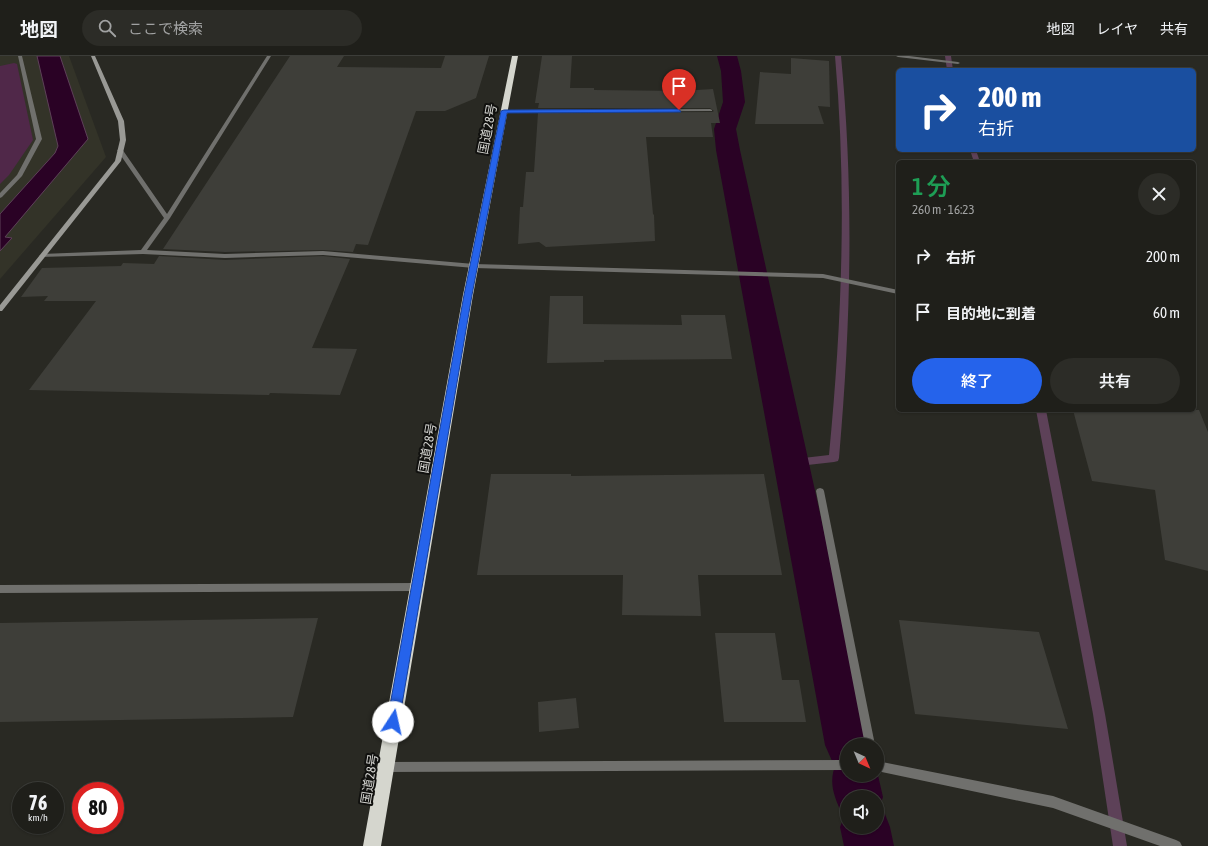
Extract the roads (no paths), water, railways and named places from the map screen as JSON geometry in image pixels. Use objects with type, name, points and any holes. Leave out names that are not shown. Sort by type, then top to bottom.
[{"type":"highway","name":"国道28号","points":[[372,846],[474,266],[515,56]]},
{"type":"street","points":[[0,196],[19,176],[39,139],[20,56]]},
{"type":"street","points":[[0,309],[118,161],[123,140],[121,121],[93,56]]},
{"type":"street","points":[[143,252],[167,218],[270,56]]},
{"type":"street","points":[[898,56],[958,63]]},
{"type":"street","points":[[504,111],[710,110]]},
{"type":"street","points":[[120,150],[167,218]]},
{"type":"street","points":[[42,256],[143,252],[225,256],[323,254],[474,266],[823,276],[896,292]]},
{"type":"street","points":[[820,492],[869,738]]},
{"type":"street","points":[[0,589],[417,587]]},
{"type":"street","points":[[385,766],[840,765]]},
{"type":"street","points":[[884,767],[1053,802],[1176,846]]},
{"type":"waterway","points":[[727,56],[731,71],[734,102],[725,129],[728,150],[847,738]]},
{"type":"waterway","points":[[790,463],[834,458],[839,408],[845,307],[847,207],[846,156],[838,56]]},
{"type":"waterway","points":[[948,56],[950,68]]},
{"type":"waterway","points":[[974,152],[976,160]]},
{"type":"waterway","points":[[1041,412],[1099,714],[1120,846]]},
{"type":"waterway","points":[[856,782],[858,790]]},
{"type":"waterway","points":[[866,834],[869,846]]}]
